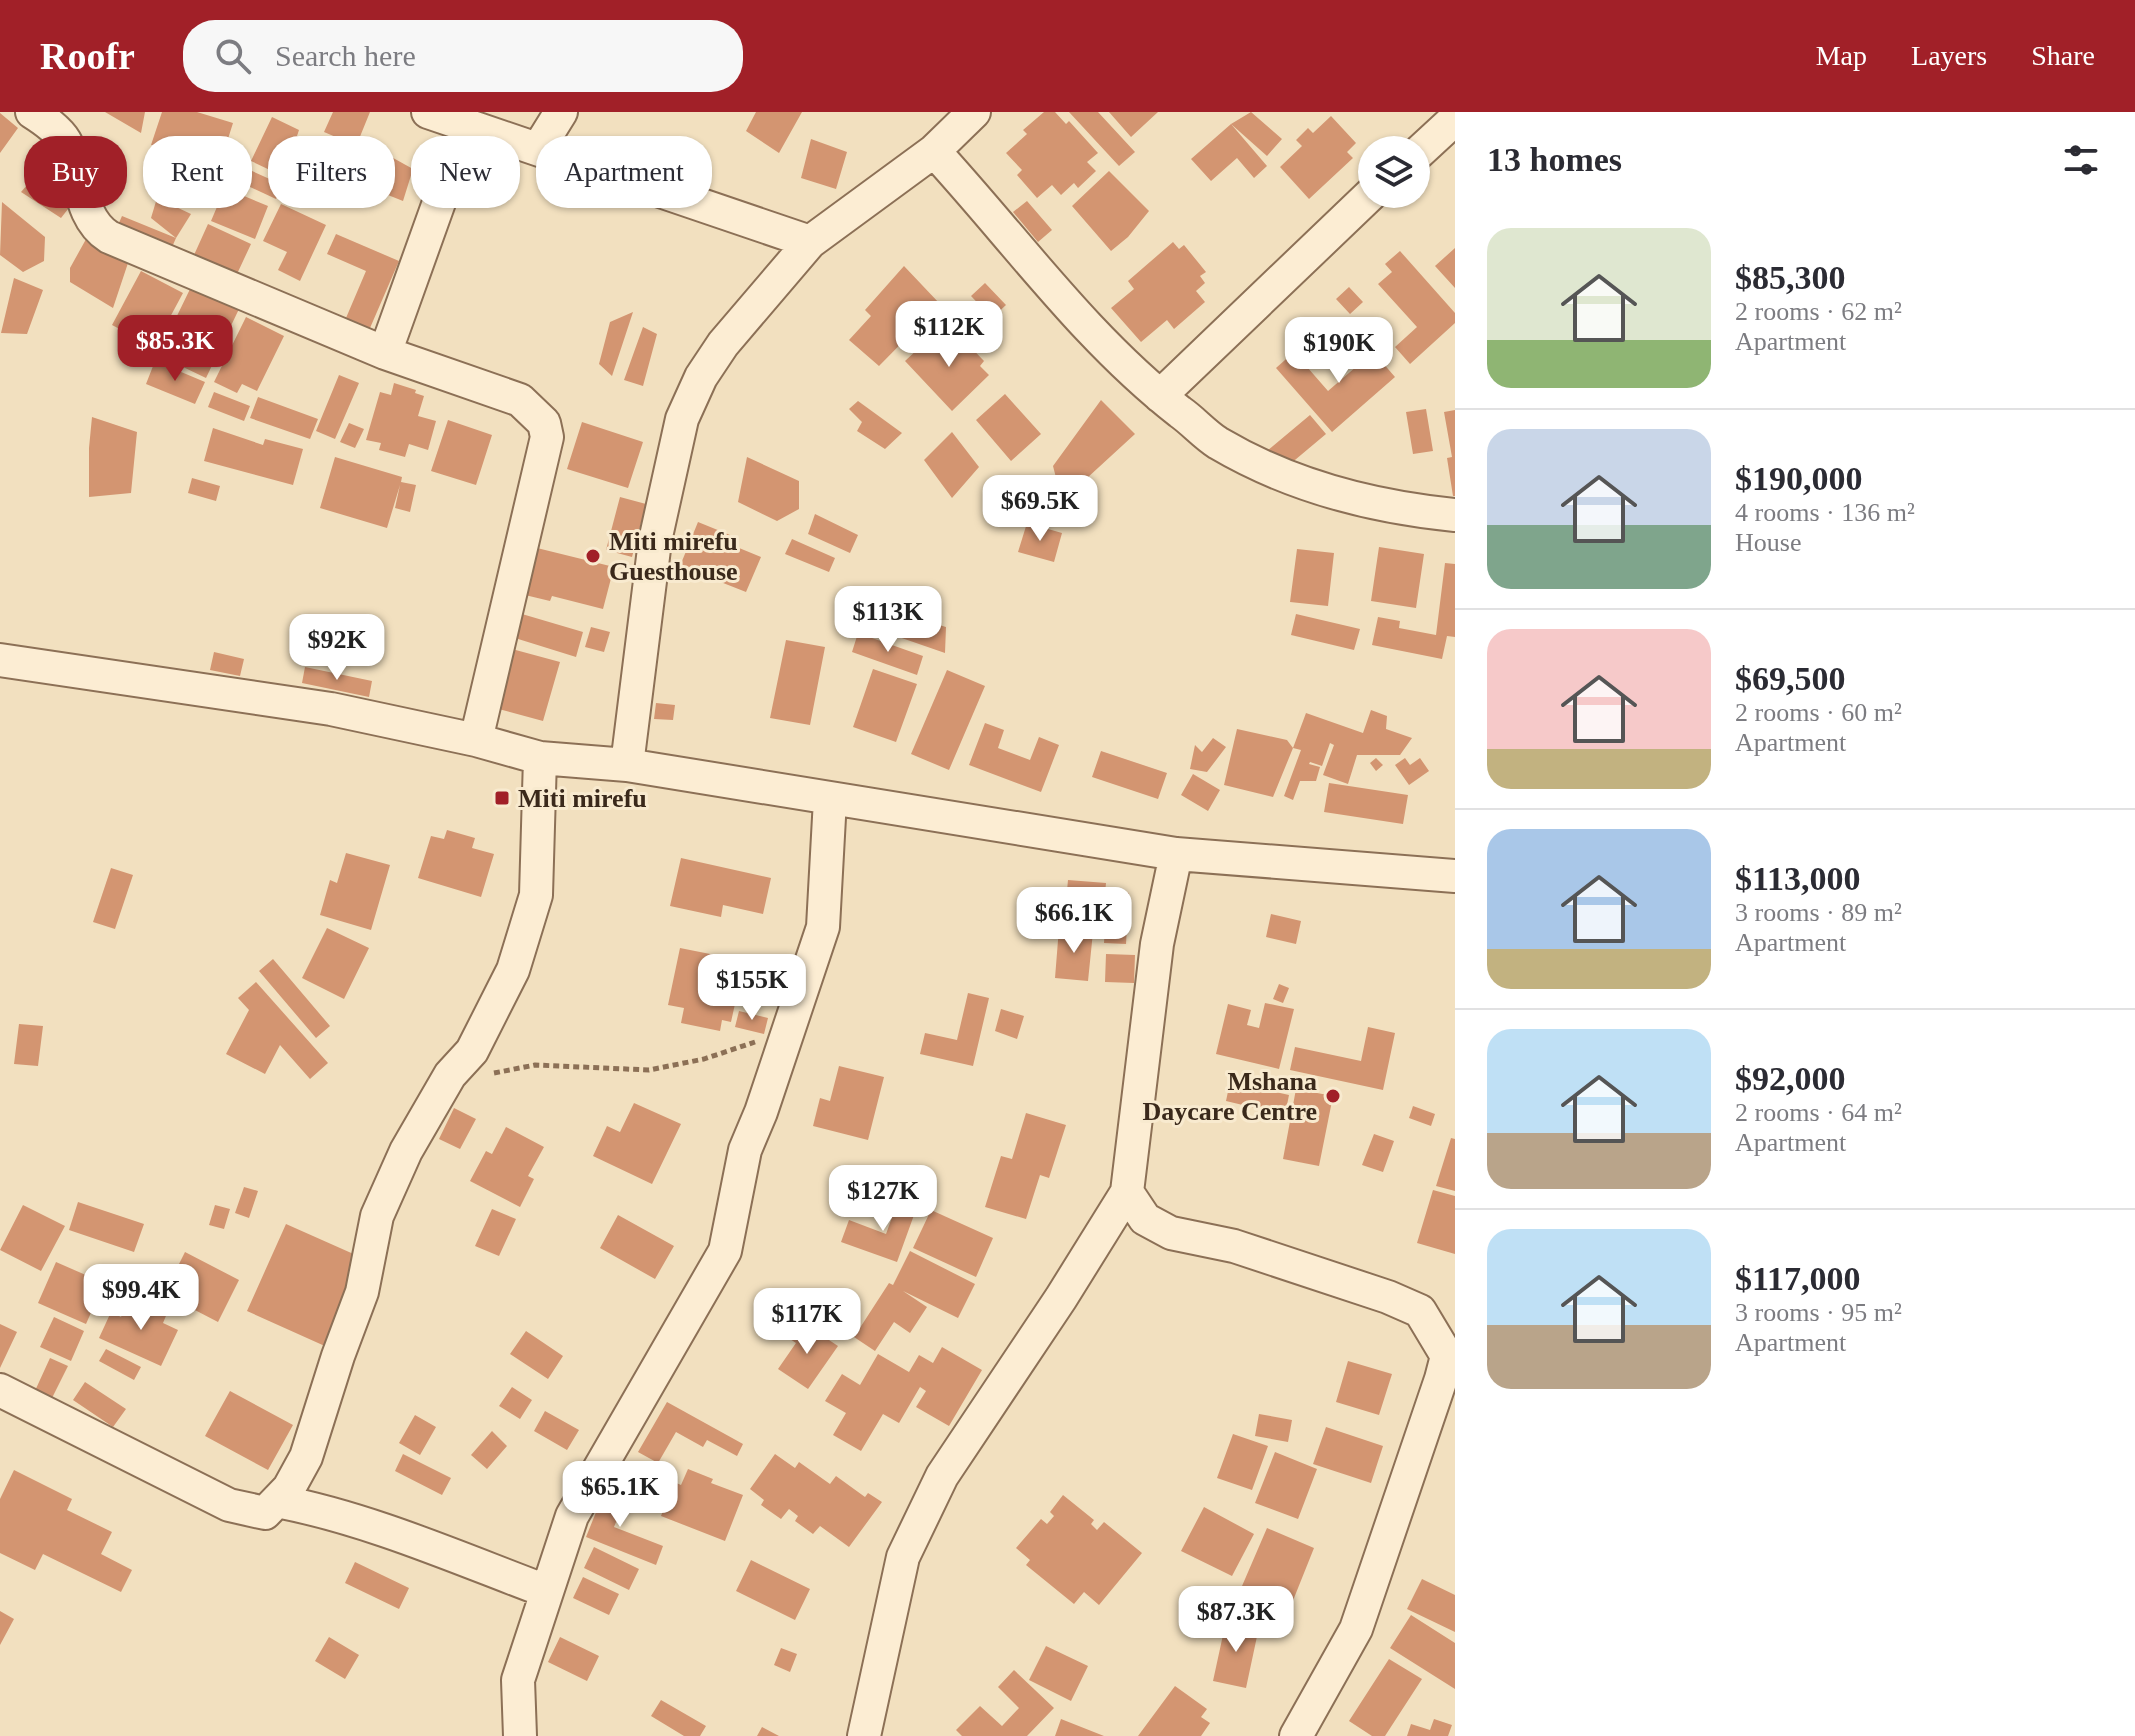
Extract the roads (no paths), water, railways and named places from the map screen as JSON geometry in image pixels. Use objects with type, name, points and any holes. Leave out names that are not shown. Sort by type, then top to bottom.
[{"type":"street","points":[[32,112],[65,141],[91,219],[100,231],[385,353],[520,400],[544,423],[547,437],[476,740]]},
{"type":"street","points":[[428,112],[536,148]]},
{"type":"street","points":[[546,136],[561,112]]},
{"type":"street","points":[[627,765],[655,541],[682,419],[701,377],[723,344],[810,242],[934,151],[974,112]]},
{"type":"street","points":[[1430,142],[1455,119]]},
{"type":"street","points":[[385,353],[466,127]]},
{"type":"street","points":[[934,151],[986,207],[1055,293],[1160,396],[1216,442],[1325,491],[1416,511],[1455,515]]},
{"type":"street","points":[[1160,396],[1358,206]]},
{"type":"street","points":[[711,208],[810,242]]},
{"type":"street","points":[[0,660],[331,709],[476,740],[540,758],[627,765],[1176,854],[1455,876]]},
{"type":"street","points":[[0,1390],[229,1505],[265,1513],[289,1488],[306,1457],[362,1292],[377,1216],[406,1151],[450,1075],[472,1051],[513,970],[536,895],[540,758]]},
{"type":"street","points":[[520,1736],[518,1680],[572,1516],[725,1251],[745,1150],[761,1112],[823,927],[830,799]]},
{"type":"street","points":[[864,1736],[903,1557],[942,1476],[1061,1298],[1127,1192],[1157,944],[1176,854]]},
{"type":"street","points":[[1127,1192],[1145,1219],[1171,1233],[1234,1246],[1388,1297],[1420,1311],[1447,1356],[1356,1629],[1296,1736]]},
{"type":"street","points":[[277,1501],[317,1508],[546,1591]]},
{"type":"place","name":"Miti mirefu Guesthouse","points":[[593,556]]},
{"type":"place","name":"Miti mirefu","points":[[502,798]]},
{"type":"place","name":"Mshana Daycare Centre","points":[[1333,1096]]}]
